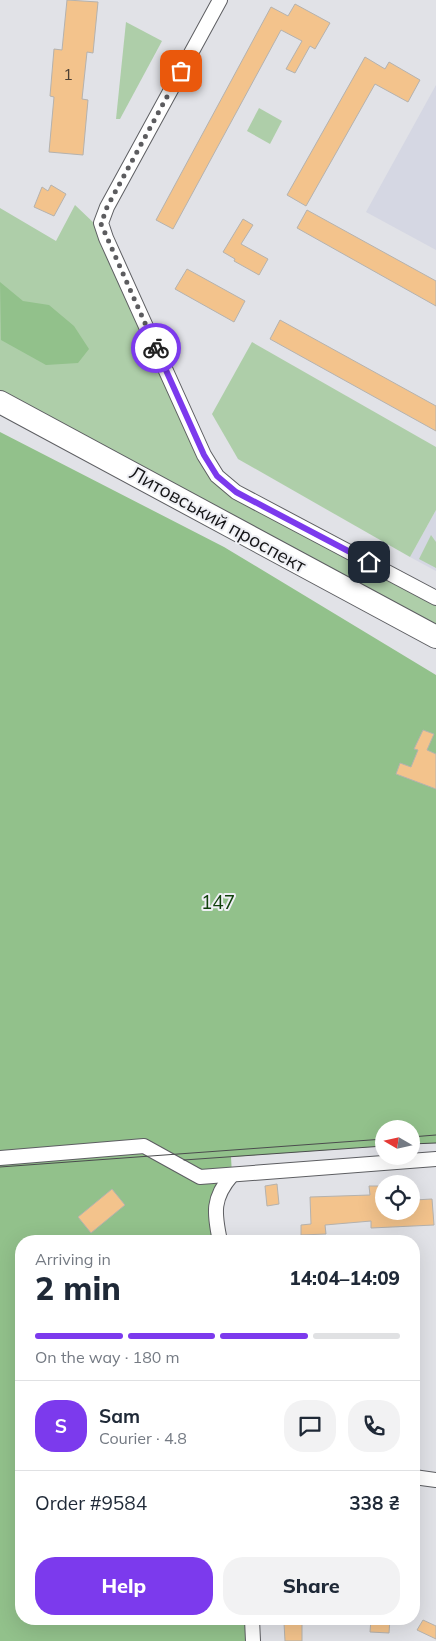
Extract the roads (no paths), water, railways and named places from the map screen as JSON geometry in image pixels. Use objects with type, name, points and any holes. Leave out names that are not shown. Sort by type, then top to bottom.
[{"type":"main road","name":"Литовський проспект","points":[[6,408],[436,637]]},
{"type":"street","name":"Литовський проспект","points":[[220,0],[107,207],[101,224],[204,455],[217,476],[236,492],[436,598]]},
{"type":"street","points":[[0,1158],[144,1146],[200,1177],[436,1159]]},
{"type":"street","points":[[219,1235],[217,1227],[218,1194],[232,1175]]},
{"type":"street","points":[[420,1478],[436,1480]]},
{"type":"street","points":[[252,1625],[253,1641]]},
{"type":"tram line","points":[[420,1136],[436,1135]]},
{"type":"tram line","points":[[0,1167],[375,1140]]},
{"type":"tram line","points":[[420,1144],[436,1143]]},
{"type":"tram line","points":[[184,1160],[375,1147]]},
{"type":"park label","name":"147","points":[[218,902]]}]
